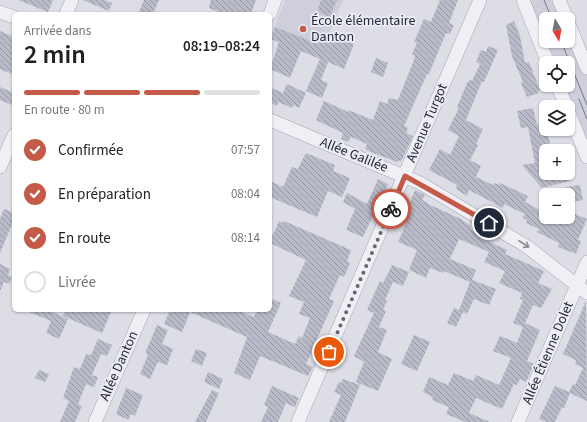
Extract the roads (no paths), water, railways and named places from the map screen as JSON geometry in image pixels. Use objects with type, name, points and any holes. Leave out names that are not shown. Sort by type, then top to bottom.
[{"type":"street","points":[[67,12],[72,0]]},
{"type":"street","points":[[271,12],[275,0]]},
{"type":"street","name":"Avenue Turgot","points":[[298,422],[480,0]]},
{"type":"street","points":[[523,0],[545,56]]},
{"type":"street","points":[[559,0],[564,12]]},
{"type":"street","points":[[0,12],[12,16]]},
{"type":"street","points":[[575,39],[587,68]]},
{"type":"street","name":"Allée Galilée","points":[[272,121],[405,176],[476,215],[526,246],[582,288]]},
{"type":"street","points":[[575,128],[587,157]]},
{"type":"street","points":[[0,167],[12,140]]},
{"type":"street","name":"Allée Étienne Dolet","points":[[518,422],[582,288],[587,262]]},
{"type":"street","name":"Allée Danton","points":[[95,422],[143,312]]},
{"type":"tram line","points":[[544,0],[549,12]]},
{"type":"tram line","points":[[564,48],[587,105]]},
{"type":"tram line","points":[[579,99],[587,119]]},
{"type":"place","name":"École élémentaire Danton","points":[[303,29]]}]
